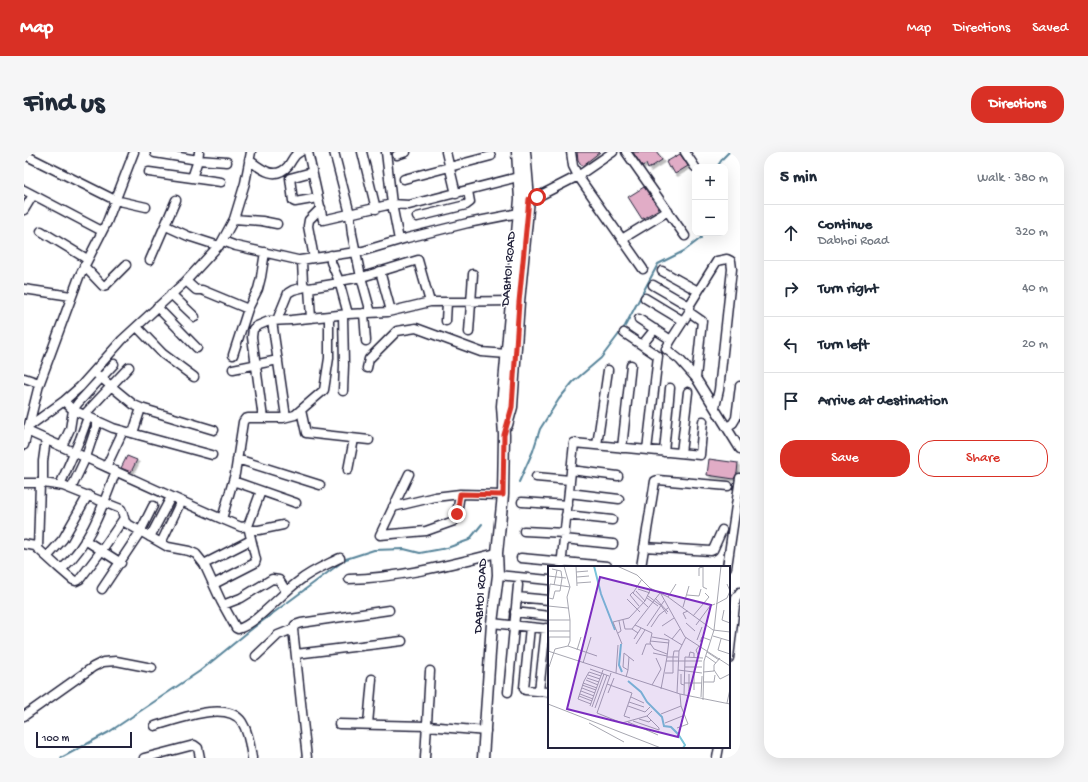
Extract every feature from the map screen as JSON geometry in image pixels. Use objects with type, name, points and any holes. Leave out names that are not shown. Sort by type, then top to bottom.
[{"type":"main road","name":"DABHOI ROAD","points":[[504,435],[512,407],[519,213],[524,199],[518,177],[517,152]]},
{"type":"main road","name":"DABHOI ROAD","points":[[483,758],[492,623],[498,575],[498,553],[503,495],[504,435],[502,406],[507,354],[515,301],[524,199],[525,152]]},
{"type":"street","points":[[24,445],[39,383],[71,296],[102,231],[134,152]]},
{"type":"street","points":[[250,156],[266,172],[276,173],[284,170],[300,152]]},
{"type":"street","points":[[308,152],[323,220],[376,209],[392,204],[409,206],[518,177]]},
{"type":"street","points":[[334,152],[350,214],[361,277],[367,313],[366,342]]},
{"type":"street","points":[[362,152],[376,209]]},
{"type":"street","points":[[386,152],[392,204],[400,240]]},
{"type":"street","points":[[397,155],[406,152]]},
{"type":"street","points":[[446,152],[456,194]]},
{"type":"street","points":[[571,152],[573,166],[578,176],[643,269]]},
{"type":"street","points":[[524,199],[537,197],[578,176],[613,152]]},
{"type":"street","points":[[626,152],[685,236]]},
{"type":"street","points":[[686,152],[693,164]]},
{"type":"street","points":[[24,153],[29,157],[115,200],[146,207]]},
{"type":"street","points":[[155,153],[199,156],[227,162]]},
{"type":"street","points":[[192,178],[199,156]]},
{"type":"street","points":[[28,429],[80,387],[122,340],[186,281],[221,243],[234,219],[250,156]]},
{"type":"street","points":[[404,178],[491,156]]},
{"type":"street","points":[[149,172],[221,182]]},
{"type":"street","points":[[312,172],[290,178],[292,201],[295,202],[318,198]]},
{"type":"street","points":[[24,190],[102,231]]},
{"type":"street","points":[[417,217],[466,205],[470,202],[468,191]]},
{"type":"street","points":[[24,210],[33,195]]},
{"type":"street","points":[[150,260],[176,200]]},
{"type":"street","points":[[314,258],[308,226],[309,220],[320,208]]},
{"type":"street","points":[[622,239],[668,211]]},
{"type":"street","points":[[166,226],[188,236],[300,260],[356,252],[468,223],[519,213]]},
{"type":"street","points":[[234,219],[262,221],[277,224]]},
{"type":"street","points":[[41,231],[86,263],[103,286],[106,285],[126,265]]},
{"type":"street","points":[[233,355],[248,309],[258,290],[262,277],[264,252]]},
{"type":"street","points":[[331,255],[331,262],[339,282],[346,314],[343,391]]},
{"type":"street","points":[[650,369],[658,356],[666,349],[683,321],[698,291],[717,261],[727,259],[731,261],[732,269],[719,390],[715,407]]},
{"type":"street","points":[[300,260],[302,263],[303,283],[307,288],[311,318]]},
{"type":"street","points":[[286,417],[278,360],[275,321],[288,293],[293,290],[361,277],[418,260],[430,302]]},
{"type":"street","points":[[380,271],[391,311]]},
{"type":"street","points":[[662,271],[698,291]]},
{"type":"street","points":[[469,332],[473,274]]},
{"type":"street","points":[[186,281],[196,290],[202,290],[248,309]]},
{"type":"street","points":[[653,285],[689,309],[702,321],[696,378]]},
{"type":"street","points":[[24,289],[71,296]]},
{"type":"street","points":[[172,294],[195,317]]},
{"type":"street","points":[[645,298],[683,321]]},
{"type":"street","points":[[263,418],[252,337],[253,329],[261,323],[391,311],[430,302],[515,301]]},
{"type":"street","points":[[446,321],[447,302]]},
{"type":"street","points":[[157,308],[197,348]]},
{"type":"street","points":[[222,519],[233,481],[244,419],[286,417],[295,415],[324,390],[329,358],[329,316]]},
{"type":"street","points":[[639,320],[671,340]]},
{"type":"street","points":[[137,327],[163,354],[194,377]]},
{"type":"street","points":[[367,368],[369,359],[397,331],[416,328],[481,352],[507,354]]},
{"type":"street","points":[[642,345],[655,329]]},
{"type":"street","points":[[624,333],[658,356]]},
{"type":"street","points":[[666,349],[680,360],[696,378],[740,449]]},
{"type":"street","points":[[646,450],[658,356]]},
{"type":"street","points":[[233,369],[278,360]]},
{"type":"street","points":[[62,446],[70,429],[73,410],[114,364]]},
{"type":"street","points":[[622,448],[631,365]]},
{"type":"street","points":[[60,486],[74,452],[86,416],[129,367]]},
{"type":"street","points":[[597,446],[608,370]]},
{"type":"street","points":[[94,372],[134,405],[214,430]]},
{"type":"street","points":[[24,378],[39,383]]},
{"type":"street","points":[[727,426],[733,423],[736,418],[740,386]]},
{"type":"street","points":[[664,452],[670,388]]},
{"type":"street","points":[[681,453],[688,392]]},
{"type":"street","points":[[64,401],[73,410],[113,428],[212,455]]},
{"type":"street","points":[[133,433],[141,408]]},
{"type":"street","points":[[301,410],[306,433],[369,440]]},
{"type":"street","points":[[561,564],[574,443],[700,455],[703,421]]},
{"type":"street","points":[[71,489],[86,457],[98,422]]},
{"type":"street","points":[[28,429],[46,439],[171,497],[241,527],[259,530],[283,524]]},
{"type":"street","points":[[106,467],[123,431]]},
{"type":"street","points":[[38,549],[43,461],[46,439]]},
{"type":"street","points":[[348,470],[354,439]]},
{"type":"street","points":[[237,459],[320,485]]},
{"type":"street","points":[[571,470],[618,476]]},
{"type":"street","points":[[58,567],[64,567],[73,558],[95,526],[116,471]]},
{"type":"street","points":[[409,474],[380,535],[426,531],[454,521],[457,514],[460,494]]},
{"type":"street","points":[[536,477],[570,480]]},
{"type":"street","points":[[727,566],[740,478]]},
{"type":"street","points":[[641,566],[655,481],[658,480],[728,486]]},
{"type":"street","points":[[233,481],[296,503]]},
{"type":"street","points":[[24,483],[42,483],[60,486],[88,495],[121,509],[126,524],[140,532],[168,546],[196,554],[204,564],[223,605],[238,629],[258,616],[286,591],[312,572],[340,558]]},
{"type":"street","points":[[214,584],[255,563],[256,560],[249,528],[261,491]]},
{"type":"street","points":[[569,493],[619,499]]},
{"type":"street","points":[[394,507],[435,497],[460,494],[503,495]]},
{"type":"street","points":[[47,557],[63,539],[88,495]]},
{"type":"street","points":[[150,537],[171,497]]},
{"type":"street","points":[[161,543],[181,501]]},
{"type":"street","points":[[522,502],[568,506]]},
{"type":"street","points":[[102,589],[121,563],[140,532],[153,506]]},
{"type":"street","points":[[566,515],[612,520]]},
{"type":"street","points":[[24,544],[35,546],[76,581],[80,579],[124,518]]},
{"type":"street","points":[[644,547],[711,551],[713,550],[722,530]]},
{"type":"street","points":[[524,531],[613,544]]},
{"type":"street","points":[[85,540],[121,563]]},
{"type":"street","points":[[204,564],[251,540]]},
{"type":"street","points":[[349,579],[397,575],[450,565],[498,553]]},
{"type":"street","points":[[521,558],[561,564],[608,566]]},
{"type":"street","points":[[498,575],[548,580]]},
{"type":"street","points":[[223,605],[241,598],[272,579],[279,580],[286,591]]},
{"type":"street","points":[[508,692],[518,585]]},
{"type":"street","points":[[730,649],[736,598],[740,592]]},
{"type":"street","points":[[517,597],[548,600]]},
{"type":"street","points":[[256,656],[278,635],[293,629],[295,625],[389,610]]},
{"type":"street","points":[[515,612],[548,616]]},
{"type":"street","points":[[492,623],[547,628],[539,691]]},
{"type":"street","points":[[530,627],[523,686],[525,690],[548,692]]},
{"type":"street","points":[[293,629],[307,758]]},
{"type":"street","points":[[296,654],[402,641]]},
{"type":"street","points":[[24,716],[93,667],[103,662],[116,661],[152,668]]},
{"type":"street","points":[[425,758],[430,671]]},
{"type":"street","points":[[368,724],[372,680]]},
{"type":"street","points":[[155,726],[207,712],[228,712],[234,714],[242,721],[248,736],[252,758]]},
{"type":"street","points":[[340,724],[428,726],[486,731]]},
{"type":"street","points":[[144,758],[163,756],[194,745],[198,748],[200,758]]},
{"type":"street","points":[[717,758],[719,748]]},
{"type":"building","points":[[577,152],[600,152],[582,166],[578,160]]},
{"type":"building","points":[[633,152],[657,152],[662,160],[648,169],[646,164],[642,166]]},
{"type":"building","points":[[680,154],[688,166],[675,174],[666,162]]},
{"type":"building","points":[[644,187],[659,209],[642,219],[628,197]]},
{"type":"building","points":[[127,456],[137,460],[131,472],[121,468]]},
{"type":"building","points":[[709,459],[738,463],[737,473],[734,479],[707,475]]},
{"type":"waterway","points":[[719,164],[729,152]]},
{"type":"waterway","points":[[519,482],[533,451],[540,429],[559,399],[573,382],[601,358],[625,326],[658,264],[684,251],[701,238],[701,236]]},
{"type":"waterway","points":[[61,758],[109,732],[200,671],[253,628],[346,559],[374,550],[404,549],[420,553],[447,548],[469,540],[482,524]]},
{"type":"route","points":[[457,514],[460,494],[503,495],[504,435],[512,407],[527,214],[529,199],[537,197]]}]
